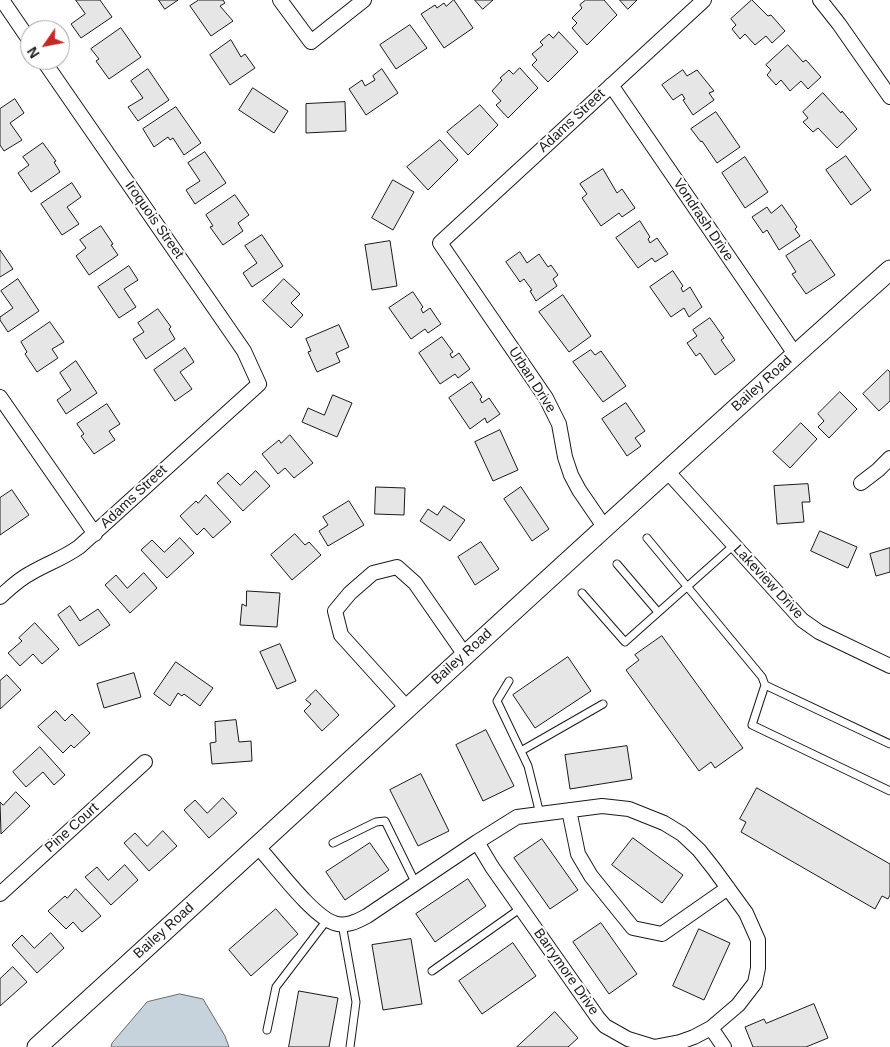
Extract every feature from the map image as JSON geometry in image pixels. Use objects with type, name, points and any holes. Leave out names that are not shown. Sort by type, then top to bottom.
[{"type":"street","points":[[2,0],[20,26]]},
{"type":"street","points":[[280,0],[311,42],[364,0]]},
{"type":"street","name":"Adams Street","points":[[440,243],[704,0]]},
{"type":"street","points":[[820,0],[890,97]]},
{"type":"street","name":"Iroquois Street","points":[[50,70],[244,351],[258,384]]},
{"type":"street","name":"Vondrash Drive","points":[[611,85],[795,354]]},
{"type":"street","name":"Urban Drive","points":[[440,243],[546,398],[559,424],[565,457],[571,474],[579,490],[604,528]]},
{"type":"street","name":"Bailey Road","points":[[37,1047],[464,655],[890,270]]},
{"type":"street","name":"Adams Street","points":[[0,597],[15,583],[31,573],[62,559],[95,534],[258,384]]},
{"type":"street","points":[[0,397],[95,534]]},
{"type":"street","points":[[861,483],[890,458]]},
{"type":"street","name":"Lakeview Drive","points":[[666,471],[802,620],[819,632],[890,666]]},
{"type":"street","points":[[407,708],[341,634],[335,611],[350,593],[374,573],[397,567],[415,583],[464,655]]},
{"type":"street","name":"Pine Court","points":[[0,894],[144,762]]},
{"type":"street","name":"Barrymore Drive","points":[[342,924],[352,924],[366,916],[477,842],[517,817],[602,806],[620,808],[664,823],[682,834],[699,850],[746,913],[755,930],[759,952],[755,983],[738,1005],[711,1028],[694,1038],[661,1046],[628,1040],[605,1026],[598,1018],[477,842]]},
{"type":"street","points":[[569,810],[578,854],[591,876],[633,928],[662,934],[728,888]]},
{"type":"street","points":[[258,846],[312,908],[327,920],[335,924],[342,924]]},
{"type":"street","points":[[711,1028],[724,1047]]},
{"type":"lane","points":[[647,538],[762,677],[764,685],[752,725],[890,791]]},
{"type":"lane","points":[[582,594],[625,642],[734,545]]},
{"type":"lane","points":[[617,564],[658,612]]},
{"type":"lane","points":[[509,681],[497,700],[528,766],[540,814]]},
{"type":"lane","points":[[764,685],[890,744]]},
{"type":"lane","points":[[521,751],[603,704]]},
{"type":"lane","points":[[333,842],[376,822],[385,821],[416,884]]},
{"type":"lane","points":[[432,971],[521,908]]},
{"type":"lane","points":[[266,1030],[276,988],[327,920]]},
{"type":"lane","points":[[342,924],[356,1002],[350,1047]]},
{"type":"shaded area","points":[[180,994],[203,999],[225,1036],[229,1047],[111,1047],[112,1043],[147,1002]]},
{"type":"building","points":[[76,0],[100,0],[112,17],[81,38],[71,24],[85,14]]},
{"type":"building","points":[[159,0],[178,0],[165,9]]},
{"type":"building","points":[[199,0],[223,0],[225,3],[220,6],[233,21],[211,36],[190,6]]},
{"type":"building","points":[[454,0],[473,28],[444,48],[421,14],[435,5],[437,8],[444,3],[446,6]]},
{"type":"building","points":[[475,0],[493,0],[483,9]]},
{"type":"building","points":[[586,0],[604,0],[617,15],[587,45],[572,28],[577,23],[572,18],[582,8],[580,5]]},
{"type":"building","points":[[620,0],[637,0],[628,9]]},
{"type":"building","points":[[752,0],[768,16],[771,15],[785,31],[772,43],[766,36],[755,45],[745,34],[740,39],[732,29],[736,25],[731,19]]},
{"type":"building","points":[[410,25],[427,48],[396,69],[380,45]]},
{"type":"building","points":[[121,28],[141,57],[109,79],[96,61],[99,59],[91,49]]},
{"type":"building","points":[[559,32],[578,52],[548,82],[532,65],[537,60],[532,54],[543,45],[540,42],[549,34],[553,38]]},
{"type":"building","points":[[231,40],[241,57],[245,54],[255,68],[230,85],[210,55]]},
{"type":"building","points":[[788,45],[803,62],[806,60],[821,77],[808,89],[801,81],[790,91],[781,80],[776,85],[767,75],[771,70],[766,65]]},
{"type":"building","points":[[520,68],[538,88],[508,118],[496,105],[501,101],[492,91],[502,80],[500,78],[509,70],[513,74]]},
{"type":"building","points":[[148,69],[169,100],[138,121],[128,107],[143,98],[131,81]]},
{"type":"building","points":[[382,69],[398,93],[366,115],[349,89],[362,80],[365,86],[375,80],[373,76]]},
{"type":"building","points":[[683,70],[687,76],[697,70],[714,91],[709,93],[714,100],[693,115],[683,100],[685,99],[682,94],[673,100],[662,85]]},
{"type":"building","points":[[253,88],[288,111],[274,133],[239,110]]},
{"type":"building","points":[[823,93],[857,129],[837,148],[818,128],[813,132],[803,122],[808,118],[803,112]]},
{"type":"building","points":[[15,99],[24,113],[10,123],[22,140],[4,151],[0,145],[0,109]]},
{"type":"building","points":[[345,102],[346,131],[306,133],[306,104]]},
{"type":"building","points":[[480,105],[498,125],[468,155],[447,132]]},
{"type":"building","points":[[176,107],[201,143],[184,155],[173,138],[170,140],[168,137],[154,147],[143,129]]},
{"type":"building","points":[[716,112],[740,147],[717,163],[691,129]]},
{"type":"building","points":[[440,140],[458,160],[428,190],[407,167]]},
{"type":"building","points":[[43,143],[56,161],[54,162],[60,172],[31,192],[18,173],[29,165],[23,157]]},
{"type":"building","points":[[205,152],[226,183],[195,204],[186,190],[200,181],[188,163]]},
{"type":"building","points":[[846,156],[871,190],[851,205],[826,170]]},
{"type":"building","points":[[745,157],[768,192],[745,208],[722,173]]},
{"type":"building","points":[[603,169],[617,193],[622,189],[635,208],[622,217],[619,213],[601,226],[582,198],[587,194],[580,184]]},
{"type":"building","points":[[393,180],[414,192],[393,230],[372,218]]},
{"type":"building","points":[[72,183],[81,197],[67,207],[79,224],[62,235],[41,204]]},
{"type":"building","points":[[235,195],[249,215],[238,223],[243,231],[223,245],[210,227],[213,226],[206,215]]},
{"type":"building","points":[[782,205],[797,227],[795,229],[800,236],[779,250],[767,230],[763,233],[752,217],[767,207],[771,213]]},
{"type":"building","points":[[640,221],[650,237],[648,239],[650,243],[657,238],[668,254],[655,262],[652,258],[638,268],[616,238]]},
{"type":"building","points":[[101,226],[118,255],[89,275],[76,256],[86,248],[80,240]]},
{"type":"building","points":[[262,235],[283,266],[252,287],[243,273],[257,263],[245,246]]},
{"type":"building","points":[[811,240],[835,275],[806,294],[792,274],[796,272],[786,256]]},
{"type":"building","points":[[390,241],[397,286],[372,290],[365,245]]},
{"type":"building","points":[[0,250],[13,269],[0,277]]},
{"type":"building","points":[[520,252],[527,263],[539,254],[548,267],[551,265],[558,275],[553,279],[557,286],[536,301],[530,291],[532,290],[524,279],[520,282],[506,262]]},
{"type":"building","points":[[129,266],[138,280],[124,289],[136,307],[119,318],[98,287]]},
{"type":"building","points":[[673,271],[683,286],[681,288],[683,292],[690,287],[702,307],[689,317],[684,308],[671,317],[650,287]]},
{"type":"building","points":[[18,279],[39,311],[8,332],[0,317],[13,308],[1,291]]},
{"type":"building","points":[[284,279],[300,294],[291,303],[303,315],[291,328],[263,301]]},
{"type":"building","points":[[413,292],[423,307],[421,309],[423,313],[430,308],[441,324],[428,333],[425,329],[411,339],[389,308]]},
{"type":"building","points":[[563,295],[591,336],[569,352],[539,312]]},
{"type":"building","points":[[158,309],[171,327],[169,329],[175,339],[146,359],[133,339],[144,332],[138,323]]},
{"type":"building","points":[[710,318],[724,338],[721,340],[735,360],[715,375],[700,353],[696,356],[687,343],[697,336],[693,330]]},
{"type":"building","points":[[50,322],[64,342],[52,349],[58,358],[37,372],[25,354],[27,352],[21,342]]},
{"type":"building","points":[[339,325],[349,347],[336,353],[340,362],[317,372],[308,352],[311,351],[306,339]]},
{"type":"building","points":[[442,337],[453,352],[450,354],[452,358],[459,353],[470,369],[458,378],[455,374],[440,384],[419,353]]},
{"type":"building","points":[[185,348],[194,362],[180,372],[192,389],[175,401],[154,370]]},
{"type":"building","points":[[591,350],[595,355],[601,351],[626,386],[603,402],[573,362]]},
{"type":"building","points":[[76,361],[97,393],[66,414],[57,400],[71,390],[60,373]]},
{"type":"building","points":[[888,370],[890,372],[890,401],[879,411],[863,394]]},
{"type":"building","points":[[472,382],[482,397],[480,399],[482,403],[489,398],[500,414],[487,423],[485,418],[470,429],[449,398]]},
{"type":"building","points":[[840,392],[857,409],[829,438],[818,427],[824,421],[818,414]]},
{"type":"building","points":[[333,395],[352,403],[337,437],[302,422],[308,408],[324,415]]},
{"type":"building","points":[[626,403],[645,431],[635,438],[641,446],[627,456],[602,419]]},
{"type":"building","points":[[107,404],[120,424],[109,431],[115,440],[94,454],[81,436],[84,434],[77,424]]},
{"type":"building","points":[[801,423],[817,439],[790,468],[773,452]]},
{"type":"building","points":[[500,430],[518,470],[493,481],[475,442]]},
{"type":"building","points":[[290,435],[313,463],[294,478],[285,468],[278,474],[262,454],[279,440],[281,443]]},
{"type":"building","points":[[256,471],[270,486],[243,511],[217,483],[228,473],[240,485]]},
{"type":"building","points":[[808,484],[810,502],[802,502],[804,522],[777,524],[774,486]]},
{"type":"building","points":[[376,487],[405,488],[404,515],[375,514]]},
{"type":"building","points":[[521,487],[549,529],[532,541],[504,499]]},
{"type":"building","points":[[12,490],[29,515],[0,535],[0,498]]},
{"type":"building","points":[[206,495],[231,522],[213,538],[204,528],[197,535],[180,516],[196,501],[198,503]]},
{"type":"building","points":[[349,501],[364,525],[328,546],[319,531],[328,525],[323,517]]},
{"type":"building","points":[[444,506],[465,520],[450,541],[420,521],[428,509],[437,515]]},
{"type":"building","points":[[820,531],[857,547],[848,568],[811,551]]},
{"type":"building","points":[[295,534],[305,545],[309,542],[321,555],[292,580],[271,555]]},
{"type":"building","points":[[180,538],[194,553],[167,578],[141,550],[152,540],[164,552]]},
{"type":"building","points":[[481,542],[499,569],[475,585],[458,557]]},
{"type":"building","points":[[890,548],[890,572],[876,576],[870,554]]},
{"type":"building","points":[[144,573],[157,588],[130,613],[105,585],[116,575],[127,588]]},
{"type":"building","points":[[247,591],[280,593],[277,627],[240,625],[242,604],[246,606]]},
{"type":"building","points":[[70,606],[80,621],[98,609],[110,625],[79,646],[58,615]]},
{"type":"building","points":[[35,623],[59,649],[42,664],[33,654],[20,666],[8,653],[22,641],[19,638]]},
{"type":"building","points":[[662,636],[743,748],[715,768],[711,762],[699,771],[626,670],[639,660],[635,655]]},
{"type":"building","points":[[280,644],[296,681],[277,689],[260,652]]},
{"type":"building","points":[[568,657],[591,691],[535,728],[513,695]]},
{"type":"building","points":[[176,662],[213,688],[200,706],[184,694],[182,696],[178,693],[170,706],[154,694]]},
{"type":"building","points":[[134,673],[141,697],[104,708],[97,684]]},
{"type":"building","points":[[7,675],[21,690],[0,709],[0,681]]},
{"type":"building","points":[[316,690],[339,715],[322,731],[304,711],[311,704],[306,700]]},
{"type":"building","points":[[56,711],[65,721],[72,714],[90,733],[74,748],[71,745],[63,753],[38,727]]},
{"type":"building","points":[[236,720],[239,742],[251,741],[252,761],[212,764],[210,743],[216,742],[215,722]]},
{"type":"building","points":[[486,730],[514,786],[483,801],[456,745]]},
{"type":"building","points":[[627,746],[632,779],[570,789],[565,755]]},
{"type":"building","points":[[40,747],[65,775],[54,785],[43,772],[26,787],[13,772]]},
{"type":"building","points":[[421,774],[449,831],[418,846],[390,790]]},
{"type":"building","points":[[757,788],[890,864],[890,895],[888,899],[882,896],[875,909],[741,832],[746,822],[740,819]]},
{"type":"building","points":[[16,792],[30,806],[1,834],[0,802],[3,805]]},
{"type":"building","points":[[223,798],[237,813],[209,838],[184,810],[195,800],[207,813]]},
{"type":"building","points":[[163,831],[177,846],[149,871],[124,843],[135,833],[147,846]]},
{"type":"building","points":[[633,838],[683,875],[662,903],[612,865]]},
{"type":"building","points":[[542,839],[578,890],[550,909],[514,858]]},
{"type":"building","points":[[370,843],[389,870],[345,900],[326,872]]},
{"type":"building","points":[[125,865],[138,880],[111,905],[85,877],[97,867],[108,880]]},
{"type":"building","points":[[468,879],[486,906],[435,942],[416,914]]},
{"type":"building","points":[[76,889],[101,916],[82,932],[73,922],[66,929],[48,911],[65,896],[67,898]]},
{"type":"building","points":[[276,909],[298,934],[251,976],[229,950]]},
{"type":"building","points":[[601,923],[637,974],[609,994],[573,942]]},
{"type":"building","points":[[699,929],[730,943],[704,1000],[673,986]]},
{"type":"building","points":[[51,933],[64,948],[37,973],[12,945],[22,935],[34,948]]},
{"type":"building","points":[[411,939],[422,1004],[383,1010],[372,945]]},
{"type":"building","points":[[513,943],[536,976],[482,1014],[459,981]]},
{"type":"building","points":[[13,967],[27,982],[0,1006],[0,979]]},
{"type":"building","points":[[299,991],[338,998],[329,1047],[289,1047]]},
{"type":"building","points":[[814,1004],[828,1038],[806,1047],[753,1047],[745,1027],[764,1019],[766,1023]]},
{"type":"building","points":[[555,1012],[578,1038],[568,1047],[517,1047]]}]
